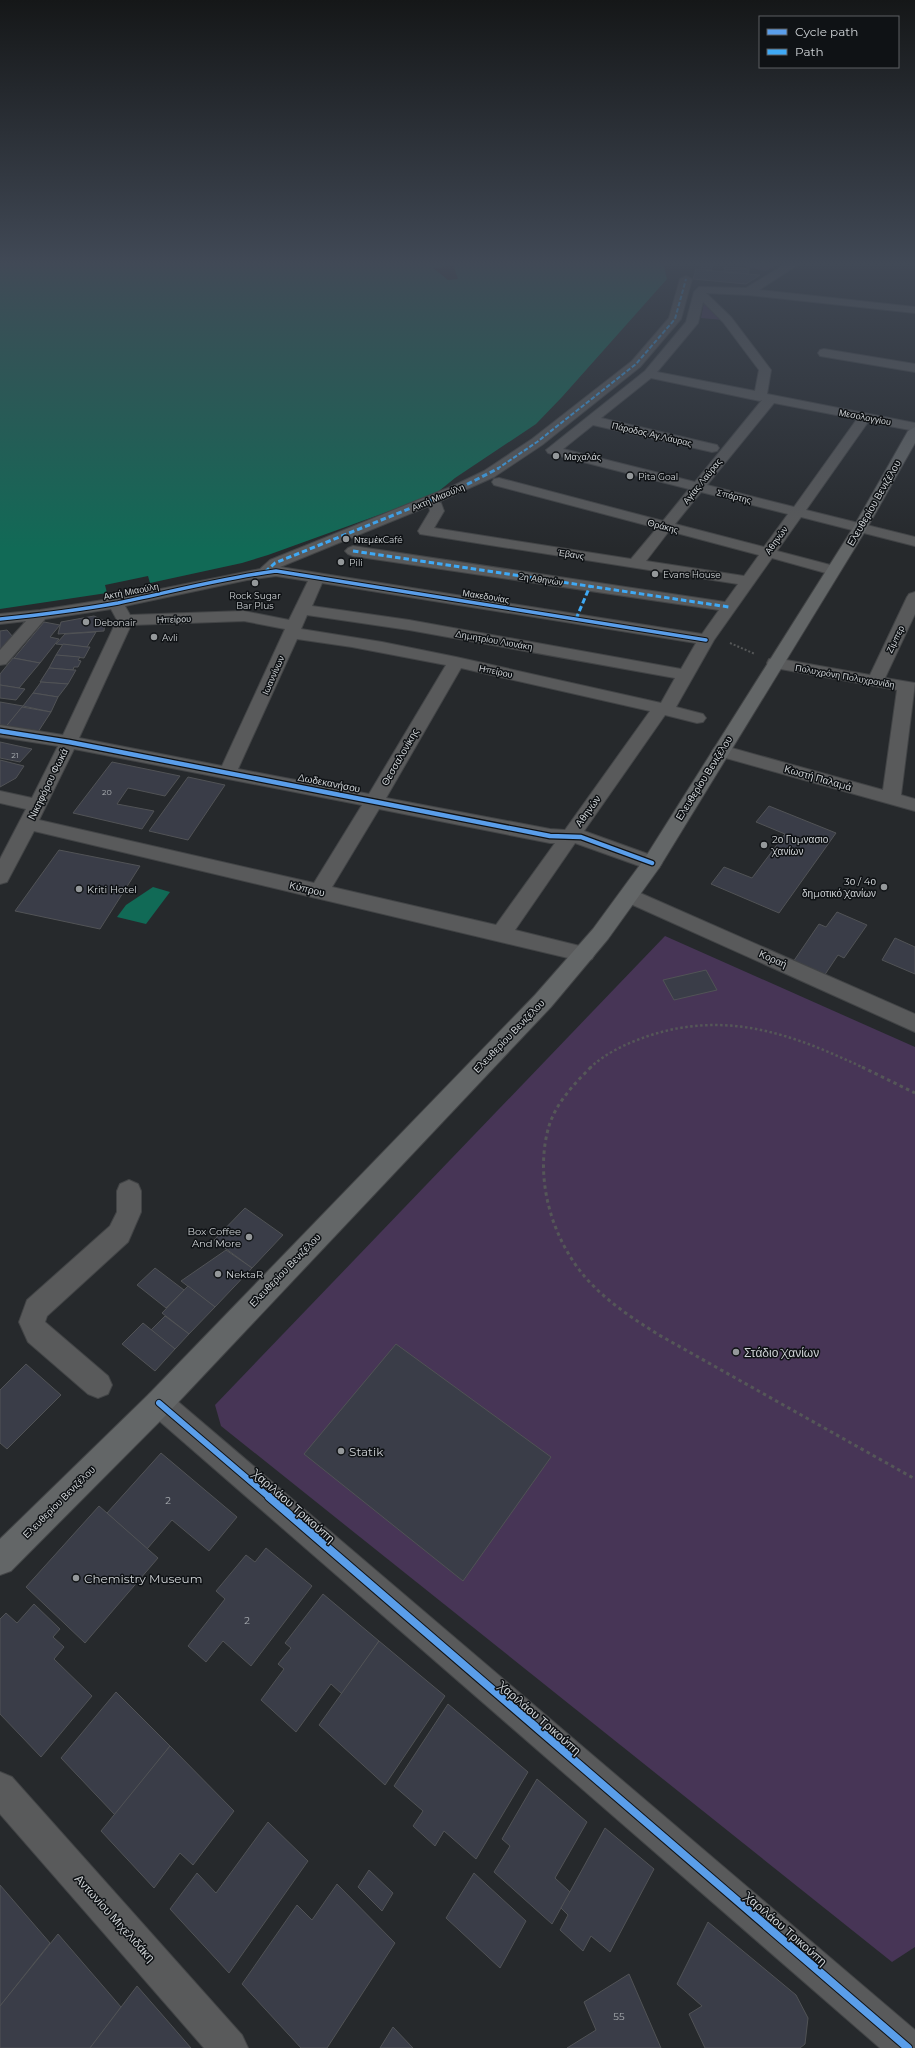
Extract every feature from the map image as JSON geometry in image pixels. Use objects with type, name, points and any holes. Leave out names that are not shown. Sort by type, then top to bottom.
[{"type":"main road","name":"Ελευθερίου Βενιζέλου","points":[[0,1560],[159,1403],[538,1006],[584,954],[630,896],[652,863],[860,528],[915,431]]},
{"type":"street","name":"Ακτή Μιαούλη","points":[[0,619],[40,615],[116,603],[247,575],[264,573],[275,563],[464,486],[489,474],[537,442],[636,364],[642,358]]},
{"type":"street","points":[[591,420],[650,374],[664,358]]},
{"type":"street","name":"Αγίας Λαύρας","points":[[635,564],[697,487],[765,398],[765,370],[756,358]]},
{"type":"street","points":[[852,358],[915,368]]},
{"type":"street","name":"Μεσολογγίου","points":[[650,374],[915,427]]},
{"type":"street","name":"Αθηνών","points":[[501,934],[569,837],[664,708],[706,640],[746,581],[865,418]]},
{"type":"street","name":"Πάροδος Αγ.Λάυρας","points":[[591,420],[712,448]]},
{"type":"street","name":"Σπάρτης","points":[[591,420],[553,450],[915,542]]},
{"type":"street","name":"Θράκης","points":[[500,499],[504,483],[833,570]]},
{"type":"street","name":"Έβανς","points":[[436,506],[437,511],[425,531],[746,581]]},
{"type":"street","name":"2η Αθηνών","points":[[353,551],[728,607]]},
{"type":"street","name":"Μακεδονίας","points":[[264,573],[276,571],[317,577],[706,640]]},
{"type":"street","name":"Ιωαννίνων","points":[[228,772],[317,577]]},
{"type":"street","points":[[576,619],[590,586]]},
{"type":"street","name":"Ζίμπερ","points":[[875,681],[915,597]]},
{"type":"street","points":[[116,603],[125,620]]},
{"type":"street","name":"Δημητρίου Λιονάκη","points":[[303,610],[409,625],[684,676]]},
{"type":"street","points":[[0,660],[40,615]]},
{"type":"street","name":"Ηπείρου","points":[[125,620],[244,616],[323,637],[456,662],[664,708],[697,718]]},
{"type":"street","name":"Νικηφόρου Φωκά","points":[[0,877],[38,806],[125,620]]},
{"type":"street","name":"Θεσσαλονίκης","points":[[319,892],[456,662]]},
{"type":"street","name":"Πολυχρόνη Πολυχρονίδη","points":[[775,663],[911,688]]},
{"type":"street","points":[[891,799],[908,741],[911,688]]},
{"type":"street","name":"Δωδεκανήσου","points":[[0,731],[69,742],[375,800],[550,836],[580,837],[652,863]]},
{"type":"street","name":"Κωστή Παλαμά","points":[[721,752],[915,805]]},
{"type":"street","points":[[0,798],[38,806]]},
{"type":"street","name":"Κύπρου","points":[[29,824],[584,954]]},
{"type":"street","name":"Κοραή","points":[[630,896],[915,1022]]},
{"type":"street","points":[[98,1385],[37,1333],[32,1322],[36,1309],[119,1234],[129,1212],[129,1192]]},
{"type":"street","name":"Χαριλάου Τρικούπη","points":[[159,1403],[908,2048]]},
{"type":"street","name":"Αντωνίου Μιχελιδάκη","points":[[0,1789],[229,2048]]},
{"type":"path","points":[[731,643],[775,663]]},
{"type":"path","points":[[915,1093],[796,1039],[771,1031],[719,1024],[693,1024],[668,1028],[644,1035],[616,1048],[584,1071],[569,1088],[557,1108],[548,1129],[544,1153],[543,1177],[546,1202],[554,1227],[567,1252],[584,1276],[605,1298],[630,1317],[659,1335],[915,1480]]},
{"type":"shaded area","points":[[0,358],[597,358],[536,424],[455,478],[434,495],[242,563],[150,583],[148,576],[105,585],[107,593],[0,609]]},
{"type":"shaded area","points":[[153,887],[170,892],[146,924],[117,917],[126,905]]},
{"type":"shaded area","points":[[665,936],[915,1047],[915,1947],[892,1962],[221,1426],[215,1405]]},
{"type":"building","points":[[94,616],[105,621],[104,631],[58,634],[61,622]]},
{"type":"building","points":[[44,622],[60,625],[50,637],[59,639],[40,663],[14,658]]},
{"type":"building","points":[[7,630],[13,637],[0,649],[0,631]]},
{"type":"building","points":[[96,632],[87,647],[56,644],[65,634]]},
{"type":"building","points":[[63,644],[90,647],[84,658],[56,655]]},
{"type":"building","points":[[56,655],[80,657],[78,660],[81,661],[78,667],[74,667],[73,670],[49,668]]},
{"type":"building","points":[[13,658],[40,663],[19,688],[0,685],[0,674]]},
{"type":"building","points":[[49,668],[76,670],[68,684],[40,682]]},
{"type":"building","points":[[41,682],[68,684],[58,697],[33,693]]},
{"type":"building","points":[[0,685],[25,689],[16,700],[0,698]]},
{"type":"building","points":[[33,693],[58,697],[51,712],[23,706]]},
{"type":"building","points":[[0,702],[23,706],[4,729],[0,729]]},
{"type":"building","points":[[22,707],[51,712],[36,735],[4,729]]},
{"type":"building","points":[[0,742],[32,749],[20,762],[0,758]]},
{"type":"building","points":[[0,760],[24,766],[16,778],[0,787]]},
{"type":"building","points":[[112,762],[180,776],[165,796],[128,788],[117,804],[154,811],[142,829],[73,813]]},
{"type":"building","points":[[188,777],[225,785],[188,840],[149,831]]},
{"type":"building","points":[[769,806],[836,833],[779,913],[711,884],[724,867],[752,878],[785,834],[756,822]]},
{"type":"building","name":"Kriti Hotel","points":[[59,850],[140,866],[100,929],[15,911]]},
{"type":"building","points":[[837,912],[867,925],[844,958],[838,955],[824,976],[793,962],[819,924],[826,927]]},
{"type":"building","points":[[895,938],[915,947],[915,974],[882,960]]},
{"type":"building","points":[[706,970],[717,990],[674,1000],[663,980]]},
{"type":"building","name":"Box Coffee And More","points":[[245,1208],[283,1235],[252,1268],[214,1240]]},
{"type":"building","name":"NektaR","points":[[226,1250],[252,1268],[215,1307],[181,1281]]},
{"type":"building","points":[[155,1268],[184,1290],[166,1308],[137,1285]]},
{"type":"building","points":[[188,1286],[215,1307],[189,1334],[162,1313]]},
{"type":"building","points":[[165,1316],[189,1334],[175,1349],[151,1330]]},
{"type":"building","points":[[143,1323],[175,1349],[155,1371],[122,1344]]},
{"type":"building","points":[[396,1344],[551,1457],[463,1581],[304,1454]]},
{"type":"building","points":[[26,1364],[61,1395],[7,1449],[0,1443],[0,1390]]},
{"type":"building","points":[[161,1453],[237,1517],[209,1551],[172,1520],[147,1549],[107,1513]]},
{"type":"building","points":[[99,1506],[158,1558],[85,1643],[26,1587]]},
{"type":"building","points":[[266,1548],[312,1586],[251,1666],[223,1641],[206,1662],[188,1646],[225,1599],[216,1591],[246,1555],[255,1562]]},
{"type":"building","points":[[323,1594],[379,1641],[342,1694],[331,1684],[296,1732],[261,1700],[284,1669],[278,1664],[291,1648],[285,1643]]},
{"type":"building","points":[[34,1604],[60,1629],[53,1637],[64,1647],[54,1659],[92,1696],[41,1757],[0,1714],[0,1619],[6,1613],[17,1623]]},
{"type":"building","points":[[379,1641],[445,1696],[385,1785],[319,1725]]},
{"type":"building","points":[[116,1692],[170,1746],[115,1815],[61,1758]]},
{"type":"building","points":[[448,1704],[528,1772],[476,1859],[444,1831],[435,1846],[413,1826],[423,1811],[394,1786]]},
{"type":"building","points":[[170,1746],[234,1811],[193,1865],[180,1853],[154,1888],[101,1831]]},
{"type":"building","points":[[537,1779],[587,1822],[555,1878],[570,1892],[552,1924],[494,1872],[510,1846],[502,1839]]},
{"type":"building","points":[[268,1822],[308,1861],[229,1973],[170,1909],[197,1873],[216,1893]]},
{"type":"building","points":[[605,1828],[654,1869],[610,1952],[591,1936],[583,1951],[560,1930],[568,1915],[561,1908]]},
{"type":"building","points":[[369,1870],[393,1893],[382,1911],[358,1887]]},
{"type":"building","points":[[474,1873],[526,1921],[500,1968],[446,1918]]},
{"type":"building","points":[[337,1884],[395,1943],[327,2048],[301,2048],[242,1984],[297,1905],[312,1920]]},
{"type":"building","points":[[0,1885],[50,1943],[0,2006]]},
{"type":"building","points":[[708,1922],[796,1995],[808,2018],[805,2044],[800,2048],[705,2048],[689,2014],[702,2006],[677,1984]]},
{"type":"building","points":[[58,1934],[121,2007],[90,2048],[0,2048],[0,2006]]},
{"type":"building","points":[[629,1974],[661,2048],[567,2048],[596,2030],[584,2002]]},
{"type":"building","points":[[137,1986],[165,2018],[191,2048],[90,2048]]},
{"type":"building","points":[[393,2027],[413,2048],[380,2048]]},
{"type":"marked path","points":[[265,572],[275,563],[458,489],[489,474],[537,442],[636,364],[642,358]]},
{"type":"marked path","points":[[353,551],[729,607]]},
{"type":"marked path","points":[[576,619],[590,586]]},
{"type":"cycle path","points":[[0,619],[40,615],[116,603],[247,575],[276,571],[706,640]]},
{"type":"cycle path","points":[[0,731],[69,742],[550,836],[581,837],[652,863]]},
{"type":"cycle path","points":[[159,1403],[908,2048]]},
{"type":"place","name":"Μαχαλάς","points":[[556,456]]},
{"type":"place","name":"Pita Goal","points":[[630,476]]},
{"type":"place","name":"ΝτεμέκCafé","points":[[346,539]]},
{"type":"place","name":"Pili","points":[[341,562]]},
{"type":"place","name":"Evans House","points":[[655,574]]},
{"type":"place","name":"Rock Sugar Bar Plus","points":[[255,583]]},
{"type":"place","name":"Debonair","points":[[86,622]]},
{"type":"place","name":"Avli","points":[[154,637]]},
{"type":"place","name":"2ο Γυμνασιο Χανίων","points":[[764,845]]},
{"type":"place","name":"3ο / 4ο δημοτικό Χανίων","points":[[884,887]]},
{"type":"place","name":"Kriti Hotel","points":[[79,889]]},
{"type":"place","name":"Box Coffee And More","points":[[249,1237]]},
{"type":"place","name":"NektaR","points":[[218,1274]]},
{"type":"place","name":"Στάδιο Χανίων","points":[[736,1352]]},
{"type":"place","name":"Statik","points":[[341,1451]]},
{"type":"place","name":"Chemistry Museum","points":[[76,1578]]}]
